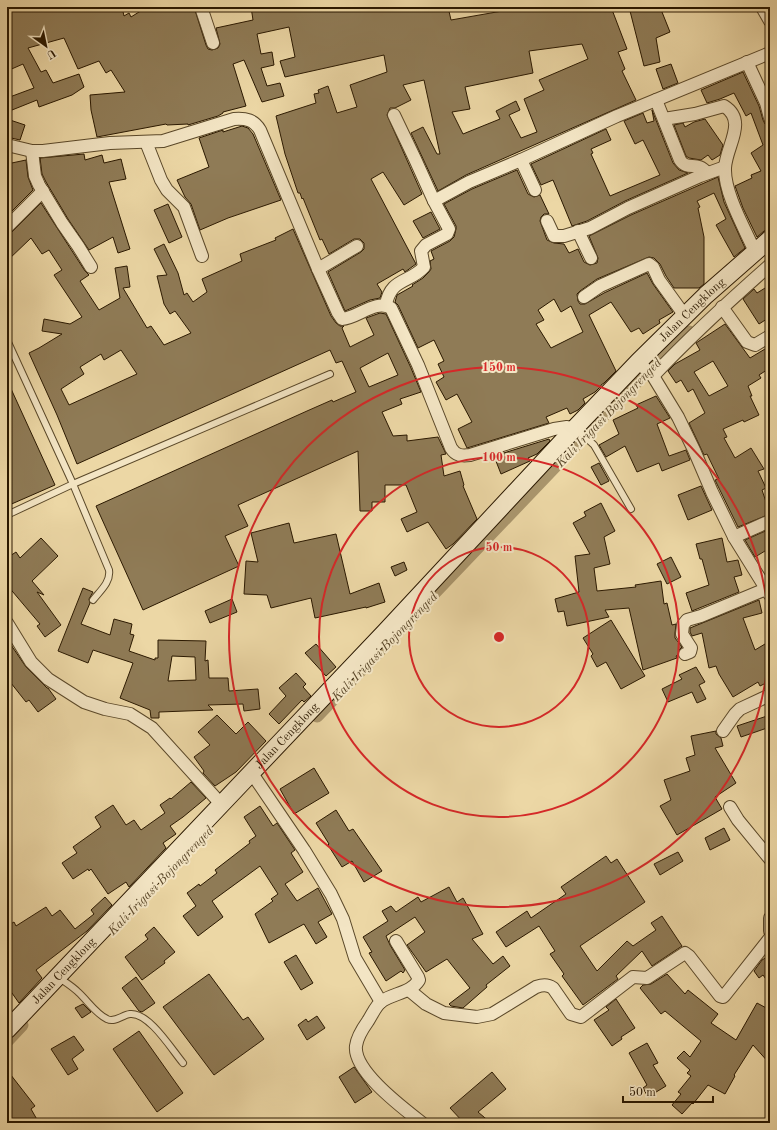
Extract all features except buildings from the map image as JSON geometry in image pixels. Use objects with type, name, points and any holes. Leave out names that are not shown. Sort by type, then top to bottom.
[{"type":"main road","name":"Jalan Cengklong","points":[[7,1030],[64,981],[221,804],[253,775],[386,632],[577,431],[645,370],[685,316],[770,239]]},
{"type":"street","points":[[201,7],[214,43]]},
{"type":"street","points":[[762,7],[770,21]]},
{"type":"street","points":[[434,201],[470,182],[656,100],[770,53]]},
{"type":"street","points":[[747,62],[766,103],[770,118]]},
{"type":"street","points":[[656,100],[682,163],[688,166],[703,168],[707,174]]},
{"type":"street","points":[[664,119],[695,114],[724,106],[731,110],[736,122],[725,167],[727,181],[737,213],[755,252]]},
{"type":"street","points":[[386,305],[387,299],[393,288],[398,283],[421,271],[424,267],[421,251],[426,245],[447,234],[450,229],[434,201],[416,159],[394,115]]},
{"type":"street","points":[[7,145],[43,152],[110,144],[162,141],[234,119],[243,118],[251,120],[260,130],[338,314],[342,319],[379,305],[386,305],[391,308],[418,365],[451,448],[456,454],[462,456],[470,455],[554,429],[567,427],[577,431]]},
{"type":"street","points":[[146,142],[164,185],[167,190],[184,206],[202,256]]},
{"type":"street","points":[[32,151],[35,176],[62,223],[91,267]]},
{"type":"street","points":[[522,160],[535,190]]},
{"type":"street","points":[[547,221],[554,236],[564,236],[590,228],[628,208],[725,167]]},
{"type":"street","points":[[7,227],[43,191]]},
{"type":"street","points":[[578,231],[591,258]]},
{"type":"street","points":[[318,269],[357,246]]},
{"type":"street","points":[[584,297],[600,286],[649,264],[653,267],[659,280],[685,316]]},
{"type":"street","points":[[685,654],[690,652],[691,648],[682,634],[683,625],[687,620],[768,592],[734,537],[681,423],[645,370],[677,350],[720,309],[770,265]]},
{"type":"street","points":[[707,296],[750,344],[755,345],[770,336]]},
{"type":"street","points":[[734,537],[770,521]]},
{"type":"street","points":[[7,623],[31,662],[48,679],[84,702],[105,709],[130,714],[142,720],[152,728],[221,804]]},
{"type":"street","points":[[723,731],[734,714],[740,709],[770,695]]},
{"type":"street","points":[[253,775],[304,850],[331,894],[343,919],[355,958],[381,1002]]},
{"type":"street","points":[[730,807],[738,820],[770,859]]},
{"type":"street","points":[[770,918],[770,931]]},
{"type":"street","points":[[409,990],[426,1004],[444,1013],[478,1018],[492,1014],[536,987],[549,985],[553,988],[571,1014],[581,1017],[633,977],[646,978],[685,953],[690,956],[720,996],[723,997],[770,938]]},
{"type":"street","points":[[396,941],[419,980],[417,984],[409,990],[381,1002],[361,1031],[356,1045],[356,1053],[360,1063],[368,1075],[395,1102],[422,1123]]},
{"type":"lane","points":[[7,340],[73,484],[109,570],[110,576],[108,582],[94,600]]},
{"type":"lane","points":[[7,515],[73,484],[330,374]]},
{"type":"lane","points":[[577,431],[592,442],[631,509]]},
{"type":"lane","points":[[64,981],[107,1020],[117,1020],[131,1014],[144,1018],[155,1028],[182,1063]]},
{"type":"waterway","name":"Kali Irigasi Bojongrenged","points":[[317,716],[607,412],[662,356],[689,332]]},
{"type":"waterway","name":"Kali Irigasi Bojongrenged","points":[[7,1041],[22,1025]]}]
